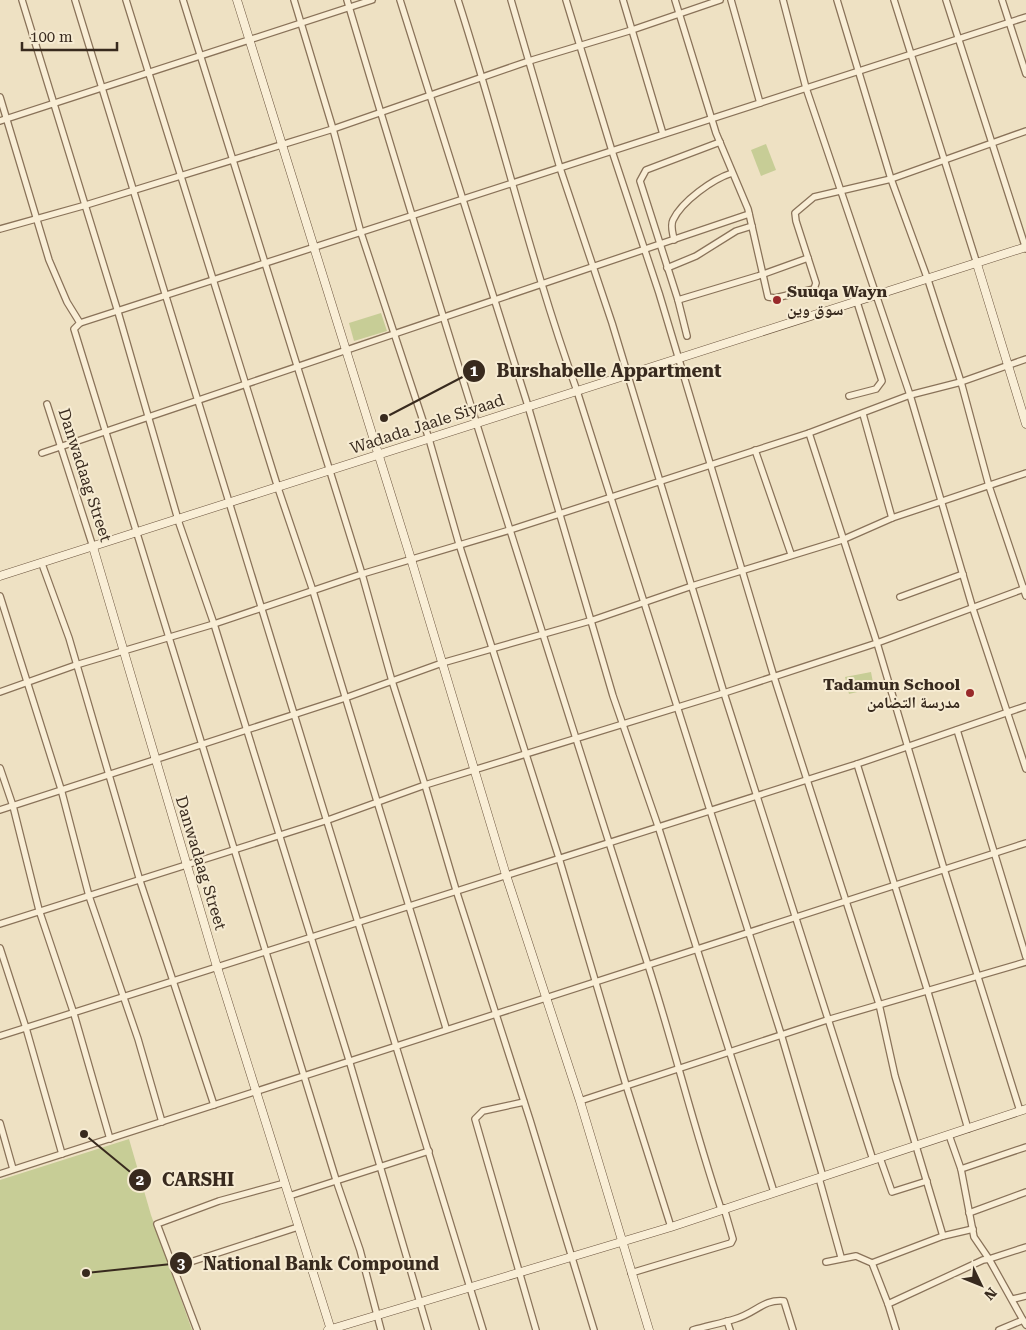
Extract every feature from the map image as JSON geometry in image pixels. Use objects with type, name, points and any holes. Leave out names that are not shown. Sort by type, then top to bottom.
[{"type":"street","points":[[22,0],[118,312],[178,519],[214,624],[349,1060],[428,1330]]},
{"type":"street","points":[[75,0],[397,1044],[483,1330]]},
{"type":"street","points":[[126,0],[182,175],[245,384],[313,590],[376,803],[446,1028]]},
{"type":"street","points":[[183,0],[234,158],[264,264],[362,574],[392,681],[426,785],[456,890],[594,1330]]},
{"type":"street","points":[[237,0],[379,454],[506,875],[580,1101],[649,1330]]},
{"type":"street","points":[[294,0],[333,129],[361,233],[429,439],[459,544],[559,858],[626,1086],[671,1227]]},
{"type":"street","points":[[347,0],[443,318],[733,1239],[731,1242],[631,1273]]},
{"type":"street","points":[[3,120],[150,73],[200,54],[301,24],[372,0]]},
{"type":"street","points":[[400,0],[432,94],[462,200],[496,300],[593,620],[622,724],[658,826],[774,1192]]},
{"type":"street","points":[[458,0],[483,78],[557,333],[578,391],[643,604],[780,1034],[821,1177],[841,1257]]},
{"type":"street","points":[[511,0],[560,168],[628,375],[658,480],[827,1020],[876,1159],[892,1192],[927,1181]]},
{"type":"street","points":[[566,0],[712,464],[774,676],[879,1004],[895,1076],[943,1236]]},
{"type":"street","points":[[623,0],[663,134]]},
{"type":"street","points":[[675,0],[720,142],[749,214],[768,297],[775,298],[814,289],[816,283],[795,213],[814,197],[890,179],[991,141],[1026,131]]},
{"type":"street","points":[[0,229],[86,206],[282,143],[333,129],[432,94],[720,0]]},
{"type":"street","points":[[731,0],[760,103]]},
{"type":"street","points":[[784,0],[806,88],[910,395],[973,609],[1026,770]]},
{"type":"street","points":[[837,0],[890,179],[928,280],[961,382],[989,486],[1025,588],[1026,596]]},
{"type":"street","points":[[894,0],[1026,424]]},
{"type":"street","points":[[946,0],[957,39],[1026,248]]},
{"type":"street","points":[[1002,0],[1026,74]]},
{"type":"street","points":[[382,1330],[360,1250],[337,1183],[74,329],[80,323],[1026,16]]},
{"type":"street","points":[[0,97],[3,120],[37,218],[49,260],[67,302],[80,323]]},
{"type":"street","points":[[687,336],[661,244],[640,182],[641,175],[646,170],[720,142]]},
{"type":"street","points":[[674,240],[673,220],[686,204],[715,181],[732,173]]},
{"type":"street","points":[[42,453],[749,214]]},
{"type":"street","points":[[667,268],[696,256],[736,231],[752,226]]},
{"type":"street","name":"Wadada Jaale Siyaad","points":[[0,576],[1026,248]]},
{"type":"street","points":[[678,300],[758,276],[763,272],[808,258]]},
{"type":"street","points":[[849,396],[876,389],[882,381],[857,302]]},
{"type":"street","points":[[0,692],[27,684],[76,665],[214,624],[362,574],[510,530],[658,480],[809,433],[910,395],[961,382],[1026,359]]},
{"type":"street","name":"Danwadaag Street","points":[[47,404],[93,547],[218,967],[330,1330]]},
{"type":"street","points":[[863,414],[892,518]]},
{"type":"street","points":[[330,1330],[671,1227],[1023,1110],[944,869],[877,643],[842,540],[809,433]]},
{"type":"street","points":[[755,450],[791,554]]},
{"type":"street","points":[[0,810],[345,698],[442,663],[593,620],[791,554],[842,540],[892,518],[1026,473]]},
{"type":"street","points":[[42,564],[53,591],[76,665],[107,775],[140,880],[214,1105]]},
{"type":"street","points":[[900,597],[963,574]]},
{"type":"street","points":[[0,924],[234,848],[328,820],[426,785],[676,709],[877,643],[973,609],[1025,588]]},
{"type":"street","points":[[0,596],[60,789],[89,896],[124,996],[162,1122]]},
{"type":"street","points":[[0,1036],[74,1014],[124,996],[311,938],[607,842],[756,797],[1026,706]]},
{"type":"street","points":[[957,730],[1026,958]]},
{"type":"street","points":[[857,764],[896,886],[968,1129]]},
{"type":"street","points":[[0,768],[13,806],[39,910],[74,1014],[110,1139]]},
{"type":"street","points":[[0,1174],[256,1092],[446,1028],[496,1014],[1026,843]]},
{"type":"street","points":[[0,948],[26,1028],[62,1154]]},
{"type":"street","points":[[580,1101],[780,1034],[978,974],[1026,962]]},
{"type":"street","points":[[524,1102],[482,1111],[475,1119],[536,1330]]},
{"type":"street","points":[[0,1123],[13,1169]]},
{"type":"street","points":[[949,1135],[961,1169],[974,1237],[989,1259],[1025,1322],[999,1330]]},
{"type":"street","points":[[961,1169],[1026,1148]]},
{"type":"street","points":[[289,1196],[337,1183],[428,1151]]},
{"type":"street","points":[[197,1330],[157,1224],[219,1202],[285,1183]]},
{"type":"street","points":[[969,1213],[1026,1192]]},
{"type":"street","points":[[174,1267],[298,1227]]},
{"type":"street","points":[[826,1262],[841,1257],[856,1256],[872,1263],[943,1236],[973,1229]]},
{"type":"street","points":[[888,1304],[983,1260],[1026,1247]]},
{"type":"street","points":[[872,1263],[896,1330]]},
{"type":"street","points":[[1013,1299],[1026,1296]]},
{"type":"street","points":[[694,1330],[759,1310],[765,1302],[784,1300],[793,1330]]},
{"type":"street","points":[[727,1321],[730,1330]]},
{"type":"green space","points":[[766,144],[776,170],[761,176],[751,150]]},
{"type":"green space","points":[[381,313],[387,331],[354,341],[349,323]]},
{"type":"green space","points":[[871,672],[874,688],[849,694],[845,677]]},
{"type":"green space","points":[[129,1139],[151,1215],[192,1330],[0,1330],[0,1180]]},
{"type":"place","name":"Suuqa Wayn سوق وين","points":[[777,300]]},
{"type":"place","name":"Burshabelle Appartment","points":[[384,418]]},
{"type":"place","name":"Tadamun School مدرسة التضامن","points":[[970,693]]},
{"type":"place","name":"CARSHI","points":[[84,1134]]},
{"type":"place","name":"National Bank Compound","points":[[86,1273]]}]
